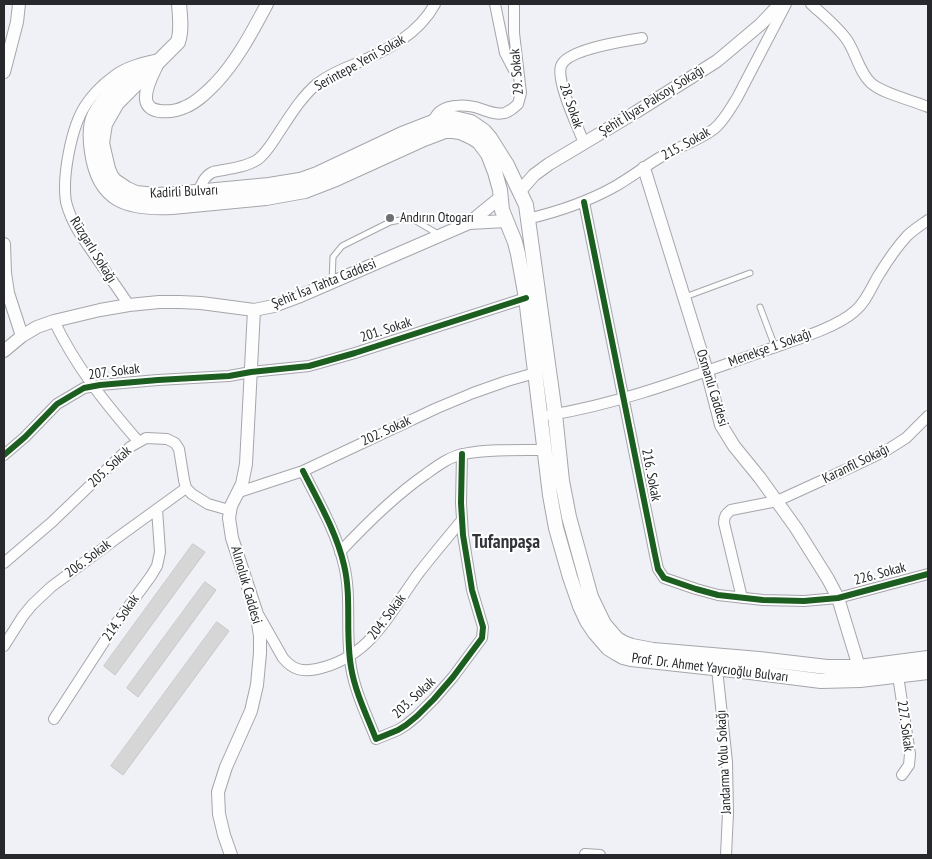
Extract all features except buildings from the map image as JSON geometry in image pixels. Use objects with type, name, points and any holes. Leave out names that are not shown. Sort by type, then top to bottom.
[{"type":"main road","points":[[160,59],[178,42],[180,36],[179,4]]},
{"type":"main road","name":"Kadirli Bulvarı","points":[[160,59],[117,103],[105,124],[102,137],[105,162],[111,176],[127,190],[156,195],[291,182],[309,178],[402,134],[432,122],[445,118],[454,118],[471,122],[478,126],[492,142],[508,165],[526,206],[527,219]]},
{"type":"main road","name":"Kadirli Bulvarı","points":[[160,59],[132,75],[118,86],[104,101],[94,116],[92,123],[92,153],[98,175],[110,194],[126,203],[146,207],[172,207],[266,198],[306,191],[438,133],[453,131],[473,138],[488,154],[495,172],[506,221]]},
{"type":"main road","points":[[501,197],[510,192],[520,192]]},
{"type":"main road","points":[[506,221],[517,222],[527,219]]},
{"type":"main road","name":"Prof. Dr. Ahmet Yaycıoğlu Bulvarı","points":[[527,219],[568,517],[584,577],[604,624],[624,643],[653,650],[759,659],[827,668],[859,667],[928,658]]},
{"type":"main road","name":"Prof. Dr. Ahmet Yaycıoğlu Bulvarı","points":[[506,221],[516,248],[526,298],[552,509],[574,591],[587,621],[608,648],[623,657],[648,662],[821,681],[860,680],[928,672]]},
{"type":"street","points":[[4,72],[17,22],[19,4]]},
{"type":"street","points":[[160,59],[146,92],[147,103],[151,108],[160,111],[185,108],[214,85],[228,68],[247,41],[267,4]]},
{"type":"street","name":"Serintepe Yeni Sokak","points":[[198,192],[208,174],[242,166],[264,155],[296,107],[310,90],[318,83],[384,51],[407,36],[423,22],[436,4]]},
{"type":"street","points":[[495,4],[505,53],[519,78]]},
{"type":"street","name":"29. Sokak","points":[[432,122],[439,112],[453,106],[467,106],[499,113],[506,112],[518,104],[520,98],[514,33],[514,4]]},
{"type":"street","name":"Şehit İlyas Paksoy Sokağı","points":[[520,192],[541,169],[717,61],[761,24],[780,4]]},
{"type":"street","name":"215. Sokak","points":[[527,219],[584,202],[714,128],[721,122],[737,98],[786,4]]},
{"type":"street","points":[[811,4],[846,38],[869,82],[884,90],[928,107]]},
{"type":"street","name":"28. Sokak","points":[[584,143],[564,90],[560,71],[563,62],[582,51],[642,38]]},
{"type":"street","name":"Rüzgarlı Sokağı","points":[[129,305],[74,223],[66,202],[65,176],[78,119],[90,99],[115,75],[140,64],[160,59]]},
{"type":"street","name":"Osmanlı Caddesi","points":[[644,168],[707,371],[719,419],[734,446],[777,501],[828,578],[838,598],[859,667]]},
{"type":"street","name":"Şehit İsa Tahta Caddesi","points":[[4,351],[22,336],[37,327],[77,315],[129,305],[180,302],[254,310],[274,306],[469,223],[501,197]]},
{"type":"street","name":"216. Sokak","points":[[584,202],[660,574],[664,578],[718,595],[763,600],[804,601],[838,598]]},
{"type":"street","name":"Menekşe 1 Sokağı","points":[[540,417],[647,391],[775,347],[835,323],[855,311],[862,304],[880,272],[902,241],[913,230],[928,220]]},
{"type":"street","name":"Şehit İsa Tahta Caddesi","points":[[469,223],[506,221]]},
{"type":"street","points":[[4,244],[6,283],[10,303],[22,336]]},
{"type":"street","name":"201. Sokak","points":[[251,372],[290,369],[329,361],[526,298]]},
{"type":"street","points":[[186,488],[208,504],[229,510],[239,492],[246,464],[254,310]]},
{"type":"street","points":[[54,321],[72,354],[93,386],[107,406],[138,441]]},
{"type":"street","name":"207. Sokak","points":[[4,455],[57,404],[84,388],[158,380],[217,378],[251,372]]},
{"type":"street","name":"202. Sokak","points":[[239,492],[302,471],[458,398],[535,373]]},
{"type":"street","name":"Karanfil Sokağı","points":[[742,598],[724,518],[727,513],[731,510],[777,501],[887,450],[906,438],[928,416]]},
{"type":"street","name":"205. Sokak","points":[[4,563],[52,522],[138,441],[146,438],[156,438],[168,439],[175,443],[179,449],[186,488]]},
{"type":"street","points":[[340,552],[403,491],[451,458],[462,454],[544,450]]},
{"type":"street","name":"203. Sokak","points":[[302,471],[334,534],[340,552],[347,580],[352,673],[376,739],[406,725],[434,699],[478,646],[484,633],[472,590],[463,535],[461,503],[462,454]]},
{"type":"street","name":"206. Sokak","points":[[4,646],[23,616],[42,595],[186,488]]},
{"type":"street","name":"214. Sokak","points":[[54,719],[156,566],[160,552],[157,509]]},
{"type":"street","name":"Alınoluk Caddesi","points":[[229,510],[232,538],[256,611],[260,653],[259,671],[251,711],[222,777],[218,792],[219,814],[224,835],[232,855]]},
{"type":"street","name":"204. Sokak","points":[[256,611],[288,664],[295,669],[312,670],[326,667],[350,656],[375,636],[418,575],[462,520]]},
{"type":"street","name":"226. Sokak","points":[[838,598],[928,574]]},
{"type":"street","name":"Jandarma Yolu Sokağı","points":[[717,669],[726,762],[728,813],[726,855]]},
{"type":"street","name":"227. Sokak","points":[[898,676],[910,754],[909,765],[902,775]]},
{"type":"street","points":[[585,854],[600,855]]},
{"type":"lane","points":[[332,282],[333,257],[342,246],[390,222],[411,218],[441,235]]},
{"type":"lane","points":[[684,297],[750,273]]},
{"type":"lane","points":[[760,307],[775,347]]},
{"type":"cycle path","points":[[584,202],[655,555],[658,569],[664,578],[718,595],[763,600],[804,601],[838,598],[928,574]]},
{"type":"cycle path","points":[[4,455],[25,437],[57,404],[84,388],[158,380],[229,376],[309,366],[526,298]]},
{"type":"cycle path","points":[[303,471],[341,552],[348,590],[348,641],[351,667],[358,695],[376,739],[398,730],[417,716],[453,677],[482,638],[483,627],[472,590],[463,535],[461,503],[462,454]]},
{"type":"place","name":"Andırın Otogarı","points":[[390,218]]},
{"type":"district","name":"Tufanpaşa","points":[[506,543]]}]
